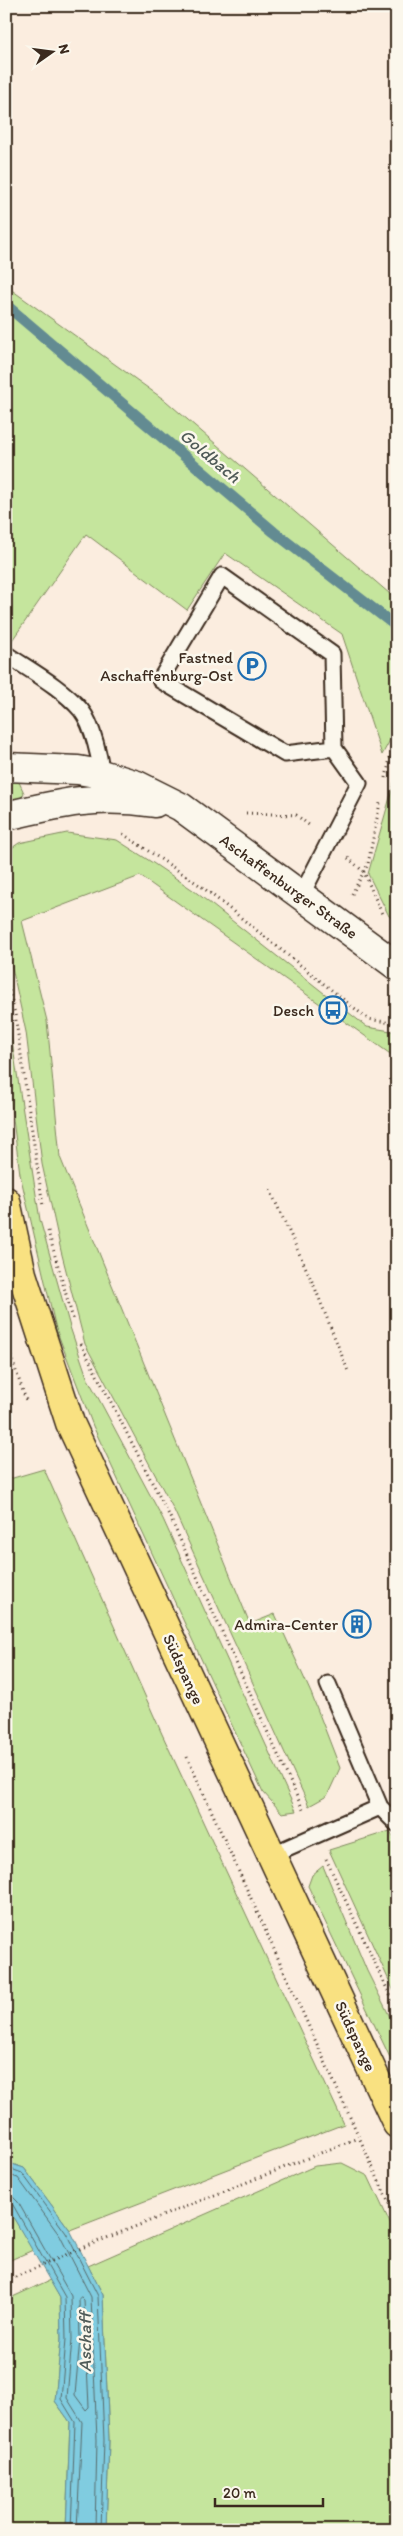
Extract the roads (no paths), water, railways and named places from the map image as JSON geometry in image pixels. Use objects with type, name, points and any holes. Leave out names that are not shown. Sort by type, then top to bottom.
[{"type":"main road","name":"Südspange","points":[[6,1201],[22,1274],[70,1423],[397,2124]]},
{"type":"street","name":"Aschaffenburger Straße","points":[[6,767],[78,770],[102,787]]},
{"type":"street","name":"Aschaffenburger Straße","points":[[6,816],[69,801],[102,787],[137,785],[181,807],[302,894],[397,966]]},
{"type":"lane","points":[[302,894],[359,783],[334,748],[332,654],[222,576],[160,680],[285,754],[334,748]]},
{"type":"lane","points":[[6,654],[56,688],[81,711],[98,754],[102,787]]},
{"type":"lane","points":[[328,1684],[380,1807],[397,1824]]},
{"type":"lane","points":[[271,1855],[380,1807]]},
{"type":"water","name":"Aschaff","points":[[6,2162],[24,2168],[70,2230],[103,2295],[109,2440],[106,2530],[66,2530],[70,2422],[55,2401],[61,2339],[60,2298],[6,2205]]},
{"type":"waterway","name":"Goldbach","points":[[6,305],[274,532],[397,627]]},
{"type":"place","name":"Fastned Aschaffenburg-Ost","points":[[252,666]]},
{"type":"place","name":"Desch","points":[[333,1010]]},
{"type":"place","name":"Admira-Center","points":[[357,1624]]}]
